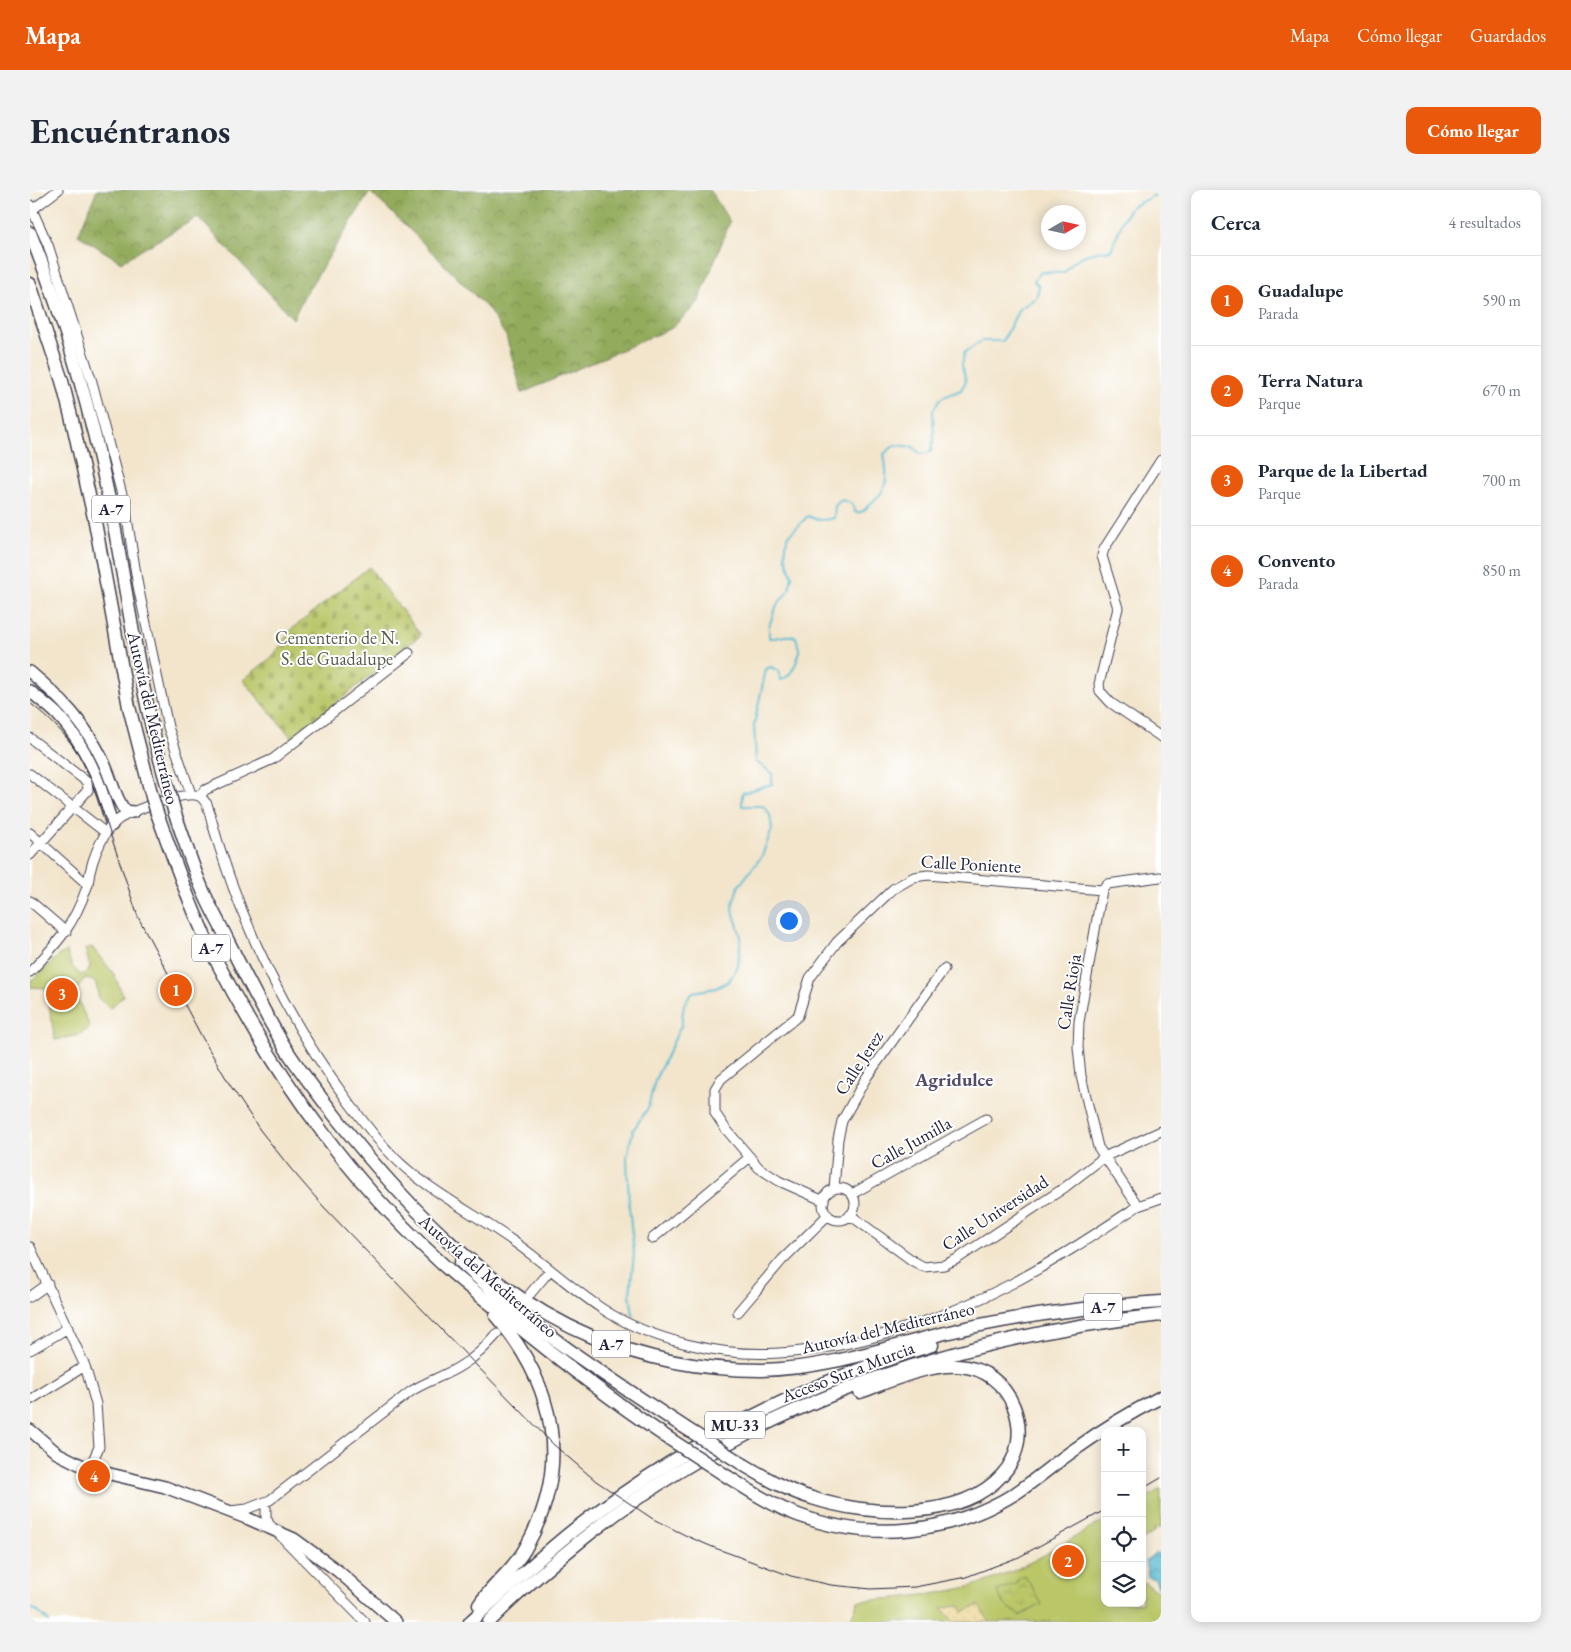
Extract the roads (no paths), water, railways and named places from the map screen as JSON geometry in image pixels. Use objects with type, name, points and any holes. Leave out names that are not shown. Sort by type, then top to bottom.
[{"type":"highway","name":"Autovía del Mediterráneo","points":[[30,233],[49,282],[63,326],[93,433],[110,508],[155,739],[176,814],[201,887],[253,991],[287,1050],[327,1106],[373,1163],[419,1212],[463,1253],[500,1283],[540,1310],[575,1329],[653,1357],[708,1366],[760,1370],[798,1367],[848,1359],[994,1322],[1130,1304],[1161,1302]]},
{"type":"highway","name":"Autovía del Mediterráneo","points":[[30,284],[62,381],[72,420],[95,522],[129,707],[152,797],[184,889],[217,961],[282,1075],[324,1134],[361,1180],[438,1260],[589,1384],[665,1436],[728,1477],[775,1504],[797,1515],[844,1528],[888,1531],[930,1527],[963,1519],[1016,1493],[1096,1435],[1161,1397]]},
{"type":"highway","points":[[287,1050],[353,1146],[392,1193],[489,1288],[548,1334],[684,1427],[744,1465],[785,1488],[828,1503],[858,1509],[899,1511],[932,1508],[961,1501],[980,1492],[998,1480],[1009,1466],[1017,1448],[1018,1422],[1010,1397],[992,1378],[976,1369],[947,1366],[916,1373],[824,1405],[779,1424],[681,1470]]},
{"type":"highway","points":[[469,1622],[482,1599],[520,1556],[533,1534],[545,1503],[552,1461],[552,1438],[549,1418],[538,1381],[518,1344],[479,1295]]},
{"type":"highway","name":"Acceso Sur a Murcia","points":[[469,1622],[539,1558],[592,1516],[672,1461],[735,1425],[815,1388],[886,1360],[977,1332],[1046,1315]]},
{"type":"highway","name":"Acceso Sur a Murcia","points":[[489,1622],[522,1590],[615,1513],[681,1470],[739,1436],[776,1418],[844,1389],[893,1371],[962,1351],[1076,1327],[1161,1315]]},
{"type":"main road","points":[[30,672],[67,705],[85,728],[98,750],[120,804],[125,810],[133,812]]},
{"type":"main road","points":[[30,691],[56,713],[75,735],[89,758],[100,785],[112,826]]},
{"type":"main road","points":[[109,776],[112,826]]},
{"type":"main road","points":[[30,1430],[57,1453],[89,1469],[165,1487],[274,1529],[294,1539],[319,1556],[396,1622]]},
{"type":"street","points":[[58,190],[31,207],[48,245],[92,382],[125,506],[149,643],[168,727],[196,795],[207,804],[243,916],[279,993],[348,1102],[369,1130],[406,1169],[447,1199],[494,1227],[603,1310],[652,1334],[724,1352],[788,1353],[817,1349],[881,1335],[928,1320],[1011,1284],[1138,1206],[1161,1198]]},
{"type":"street","points":[[1161,460],[1102,556],[1118,608],[1100,691],[1111,703],[1161,737]]},
{"type":"street","points":[[32,967],[66,932],[88,885],[97,852],[112,826],[133,812],[162,802],[196,795],[273,759],[409,654]]},
{"type":"street","points":[[30,738],[87,782],[88,790],[30,855]]},
{"type":"street","points":[[30,774],[73,807],[112,826]]},
{"type":"street","points":[[30,833],[88,885]]},
{"type":"street","name":"Calle Poniente","points":[[824,1201],[779,1181],[759,1168],[725,1128],[715,1113],[715,1089],[721,1079],[798,1016],[810,978],[838,942],[893,889],[914,877],[928,875],[1102,890]]},
{"type":"street","points":[[1102,890],[1107,884],[1161,878]]},
{"type":"street","name":"Calle Rioja","points":[[1102,890],[1079,1022],[1078,1047],[1081,1076],[1098,1147],[1138,1206]]},
{"type":"street","points":[[30,901],[66,932]]},
{"type":"street","name":"Calle Jerez","points":[[834,1189],[838,1139],[842,1121],[866,1078],[944,969]]},
{"type":"street","name":"Calle Jumilla","points":[[852,1194],[986,1119]]},
{"type":"street","name":"Calle Universidad","points":[[850,1215],[924,1267],[944,1265],[957,1260],[1045,1201],[1104,1157],[1161,1131]]},
{"type":"street","points":[[652,1239],[750,1157]]},
{"type":"street","points":[[841,1188],[848,1190],[852,1194],[855,1205],[850,1215],[837,1219],[828,1215],[824,1201],[829,1191],[841,1188]]},
{"type":"street","points":[[738,1312],[782,1260],[828,1215]]},
{"type":"street","points":[[30,1247],[33,1258],[48,1284],[85,1366],[96,1404],[99,1447],[89,1469]]},
{"type":"street","points":[[530,1294],[550,1270]]},
{"type":"street","points":[[30,1297],[48,1284]]},
{"type":"street","points":[[30,1350],[68,1328]]},
{"type":"street","points":[[253,1507],[250,1512],[251,1520],[258,1516],[268,1504],[410,1392],[455,1370],[473,1358],[497,1334]]},
{"type":"street","points":[[30,1400],[85,1366]]},
{"type":"street","points":[[229,1511],[240,1511],[268,1504]]},
{"type":"street","points":[[268,1504],[267,1521],[365,1622]]},
{"type":"water","points":[[1156,1552],[1161,1555],[1161,1589],[1158,1587],[1155,1579],[1148,1577],[1146,1560]]},
{"type":"waterway","points":[[633,1315],[630,1294],[634,1253],[629,1207],[627,1157],[633,1130],[648,1108],[655,1080],[681,1026],[684,1004],[693,992],[716,988],[729,981],[738,966],[741,937],[732,907],[738,887],[762,856],[772,829],[770,815],[763,806],[742,806],[742,793],[772,784],[772,773],[756,762],[754,725],[766,669],[771,667],[779,671],[781,680],[788,676],[793,669],[799,654],[796,637],[769,638],[769,626],[777,605],[789,590],[792,576],[785,555],[787,537],[808,516],[821,520],[834,518],[835,506],[841,500],[851,503],[856,513],[864,511],[884,489],[886,474],[884,454],[895,445],[913,447],[921,454],[930,452],[934,440],[933,410],[941,398],[961,390],[966,381],[962,366],[964,353],[981,341],[1003,341],[1019,309],[1036,298],[1039,287],[1034,281],[1041,272],[1064,273],[1079,258],[1096,252],[1111,250],[1124,218],[1131,207],[1161,192]]},
{"type":"waterway","points":[[30,1609],[36,1610],[49,1622]]},
{"type":"tram line","points":[[30,703],[67,738],[87,769],[138,917],[203,1039],[230,1085],[260,1130],[323,1206],[554,1445],[596,1481],[653,1519],[715,1548],[791,1576],[831,1585],[871,1589],[915,1587],[966,1577],[1019,1557],[1101,1512]]},
{"type":"tram line","points":[[1146,1487],[1161,1478]]},
{"type":"place","name":"Guadalupe","points":[[176,990]]},
{"type":"place","name":"Parque de la Libertad","points":[[62,994]]},
{"type":"place","name":"Convento","points":[[94,1476]]},
{"type":"place","name":"Terra Natura","points":[[1068,1561]]},
{"type":"district","name":"Agridulce","points":[[954,1079]]},
{"type":"park label","name":"Cementerio de N. S. de Guadalupe","points":[[337,648]]}]
